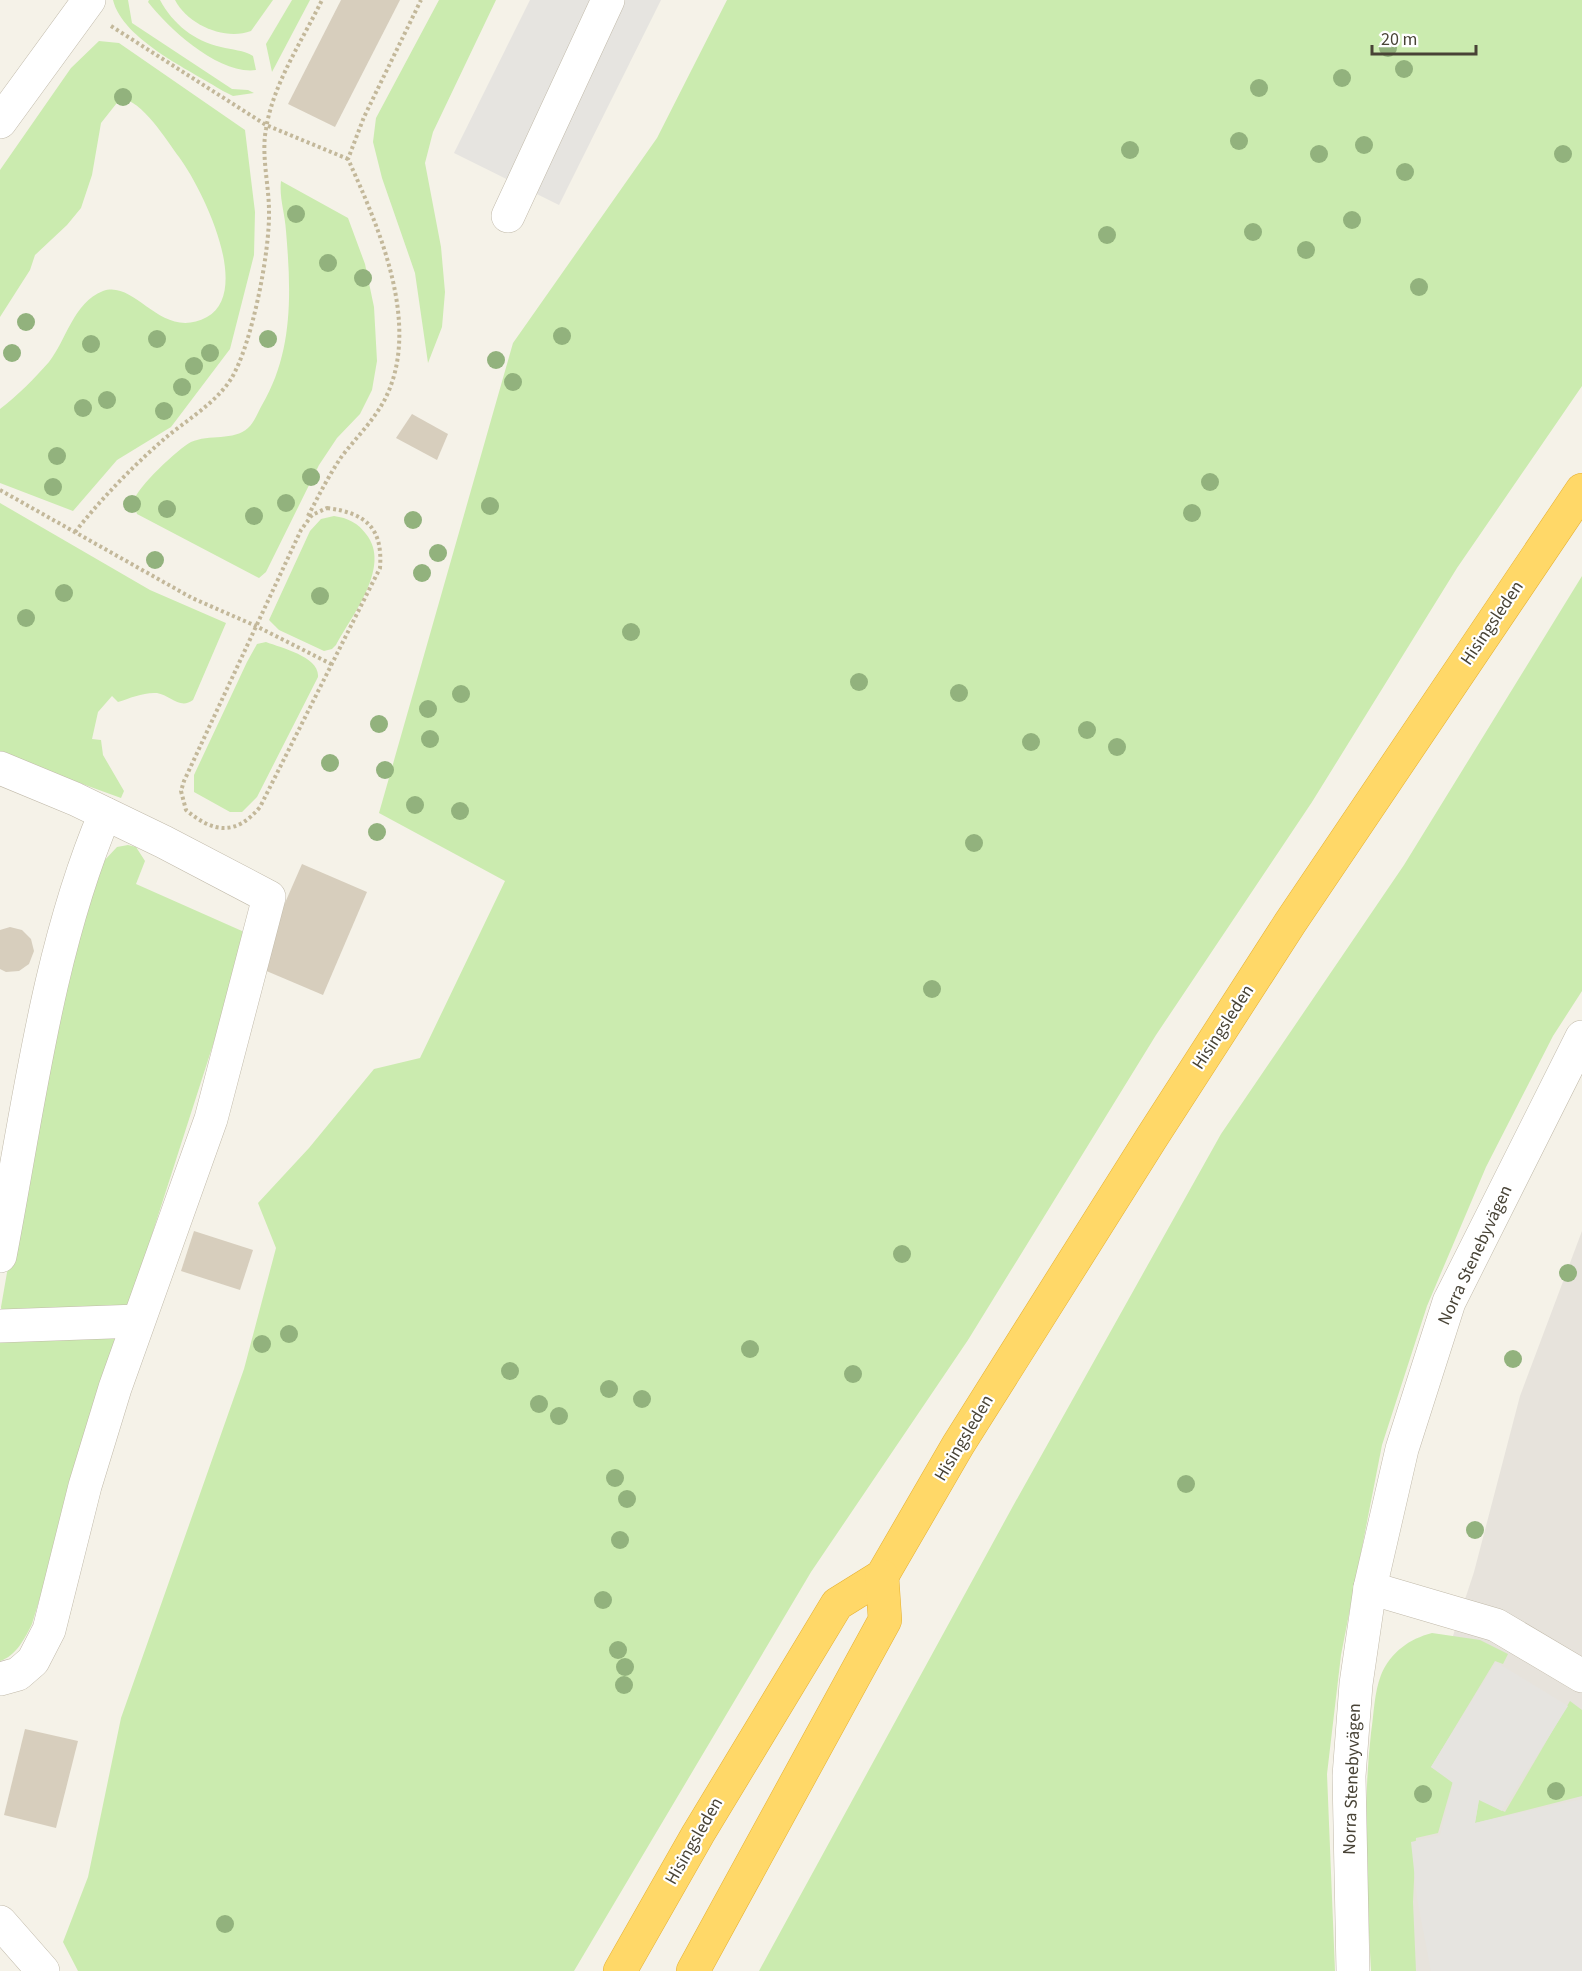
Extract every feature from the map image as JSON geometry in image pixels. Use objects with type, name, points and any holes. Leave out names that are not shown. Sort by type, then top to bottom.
[{"type":"highway","name":"Hisingsleden","points":[[620,1971],[698,1834],[837,1604],[882,1576],[958,1445],[1152,1137],[1290,923],[1582,489]]},
{"type":"highway","points":[[693,1971],[885,1620],[882,1576]]},
{"type":"street","points":[[508,216],[608,0]]},
{"type":"street","points":[[0,123],[86,4]]},
{"type":"street","points":[[0,768],[105,814],[269,897],[211,1119],[138,1321],[85,1486],[50,1630],[33,1661],[18,1674],[0,1679]]},
{"type":"street","points":[[0,1256],[47,1008],[75,890],[105,814]]},
{"type":"street","name":"Norra Stenebyvägen","points":[[1353,1971],[1349,1776],[1356,1683],[1370,1588],[1402,1449],[1449,1302],[1582,1037]]},
{"type":"street","points":[[0,1326],[138,1321]]},
{"type":"street","points":[[1370,1588],[1496,1625],[1582,1676]]},
{"type":"street","points":[[0,1922],[43,1971]]},
{"type":"path","points":[[75,532],[104,496],[163,440],[204,408],[231,379],[251,326],[260,288],[270,214],[266,125],[279,87],[322,0]]},
{"type":"path","points":[[348,159],[364,117],[421,0]]},
{"type":"path","points":[[86,4],[266,125],[348,159],[368,204],[389,262],[398,325],[395,368],[384,401],[330,474],[301,530],[184,781],[182,801],[186,810],[210,826],[220,829],[243,824],[260,807],[380,568],[381,549],[377,534],[366,521],[347,511],[327,508],[312,515],[301,530]]},
{"type":"path","points":[[0,490],[192,598],[256,626],[333,665]]},
{"type":"shaded area","points":[[530,0],[661,0],[559,205],[454,153]]},
{"type":"shaded area","points":[[1582,1231],[1582,1971],[1390,1971],[1450,1645],[1474,1572],[1520,1396]]},
{"type":"shaded area","points":[[1496,1662],[1568,1706],[1502,1811],[1479,1800],[1475,1823],[1582,1799],[1582,1971],[1431,1971],[1417,1898],[1411,1842],[1440,1835],[1453,1783],[1431,1767]]},
{"type":"green space","points":[[113,0],[128,0],[132,23],[232,89],[248,90],[254,93],[233,96],[159,53],[130,28],[119,15]]},
{"type":"green space","points":[[149,0],[160,0],[171,17],[193,36],[211,44],[246,52],[253,56],[256,70],[242,70],[211,58],[169,25],[148,2]]},
{"type":"green space","points":[[175,0],[273,0],[251,31],[230,34],[208,29],[198,23],[181,9]]},
{"type":"green space","points":[[292,0],[310,0],[272,72],[266,44]]},
{"type":"green space","points":[[439,0],[496,0],[433,132],[425,163],[441,247],[445,292],[442,327],[428,363],[415,273],[382,178],[373,142],[376,118]]},
{"type":"green space","points":[[727,0],[1582,0],[1582,386],[1457,568],[1312,802],[1156,1035],[968,1340],[811,1572],[574,1971],[78,1971],[63,1942],[88,1877],[121,1718],[244,1369],[276,1248],[258,1203],[309,1148],[374,1069],[420,1058],[505,881],[379,813],[513,343],[657,138]]},
{"type":"green space","points":[[99,41],[119,43],[245,130],[255,212],[254,255],[230,349],[171,427],[117,460],[73,511],[0,483],[0,409],[26,387],[49,362],[77,313],[84,304],[103,291],[115,290],[127,294],[163,317],[176,322],[191,323],[207,317],[220,304],[225,285],[224,263],[219,239],[200,191],[161,131],[136,105],[120,99],[101,123],[92,175],[81,208],[67,225],[35,255],[30,270],[0,317],[0,170],[71,68]]},
{"type":"green space","points":[[281,181],[348,218],[365,264],[374,307],[377,361],[372,390],[360,414],[337,438],[319,465],[266,572],[259,578],[137,514],[134,501],[142,487],[159,469],[191,442],[236,435],[248,428],[272,384],[285,342],[289,298],[288,253]]},
{"type":"green space","points":[[0,503],[150,590],[226,623],[193,700],[188,703],[179,703],[162,694],[152,693],[118,702],[112,696],[98,712],[92,739],[101,740],[103,755],[124,791],[121,798],[0,754]]},
{"type":"green space","points":[[334,516],[344,518],[363,530],[373,547],[375,561],[367,590],[359,605],[336,645],[324,651],[279,630],[269,620],[310,531],[321,519]]},
{"type":"green space","points":[[1582,576],[1582,991],[1553,1036],[1486,1167],[1427,1306],[1382,1445],[1341,1655],[1327,1774],[1335,1971],[759,1971],[1013,1506],[1221,1134],[1404,865]]},
{"type":"green space","points":[[266,642],[290,650],[307,659],[317,670],[318,677],[257,797],[242,812],[230,812],[194,792],[194,775],[247,662],[257,644]]},
{"type":"green space","points":[[128,845],[136,847],[145,861],[136,884],[242,931],[245,939],[235,962],[219,1026],[129,1306],[2,1315],[1,1307],[50,1026],[103,862],[117,847]]},
{"type":"green space","points":[[120,1333],[32,1624],[15,1651],[0,1661],[0,1339]]},
{"type":"green space","points":[[1432,1633],[1480,1640],[1508,1654],[1503,1664],[1495,1661],[1431,1767],[1453,1781],[1438,1833],[1416,1838],[1413,1902],[1416,1971],[1371,1971],[1366,1822],[1368,1763],[1376,1696],[1381,1675],[1395,1653],[1408,1643]]},
{"type":"green space","points":[[1570,1701],[1582,1710],[1582,1796],[1475,1823],[1479,1799],[1505,1812]]},
{"type":"building","points":[[341,0],[400,0],[335,127],[288,104]]},
{"type":"building","points":[[412,414],[448,434],[437,460],[396,438]]},
{"type":"building","points":[[302,864],[367,892],[323,995],[257,967]]},
{"type":"building","points":[[10,927],[22,930],[31,939],[34,951],[29,964],[19,971],[6,972],[0,969],[0,930]]},
{"type":"building","points":[[194,1231],[253,1250],[240,1290],[181,1271]]},
{"type":"building","points":[[25,1729],[78,1741],[56,1828],[4,1815]]}]
